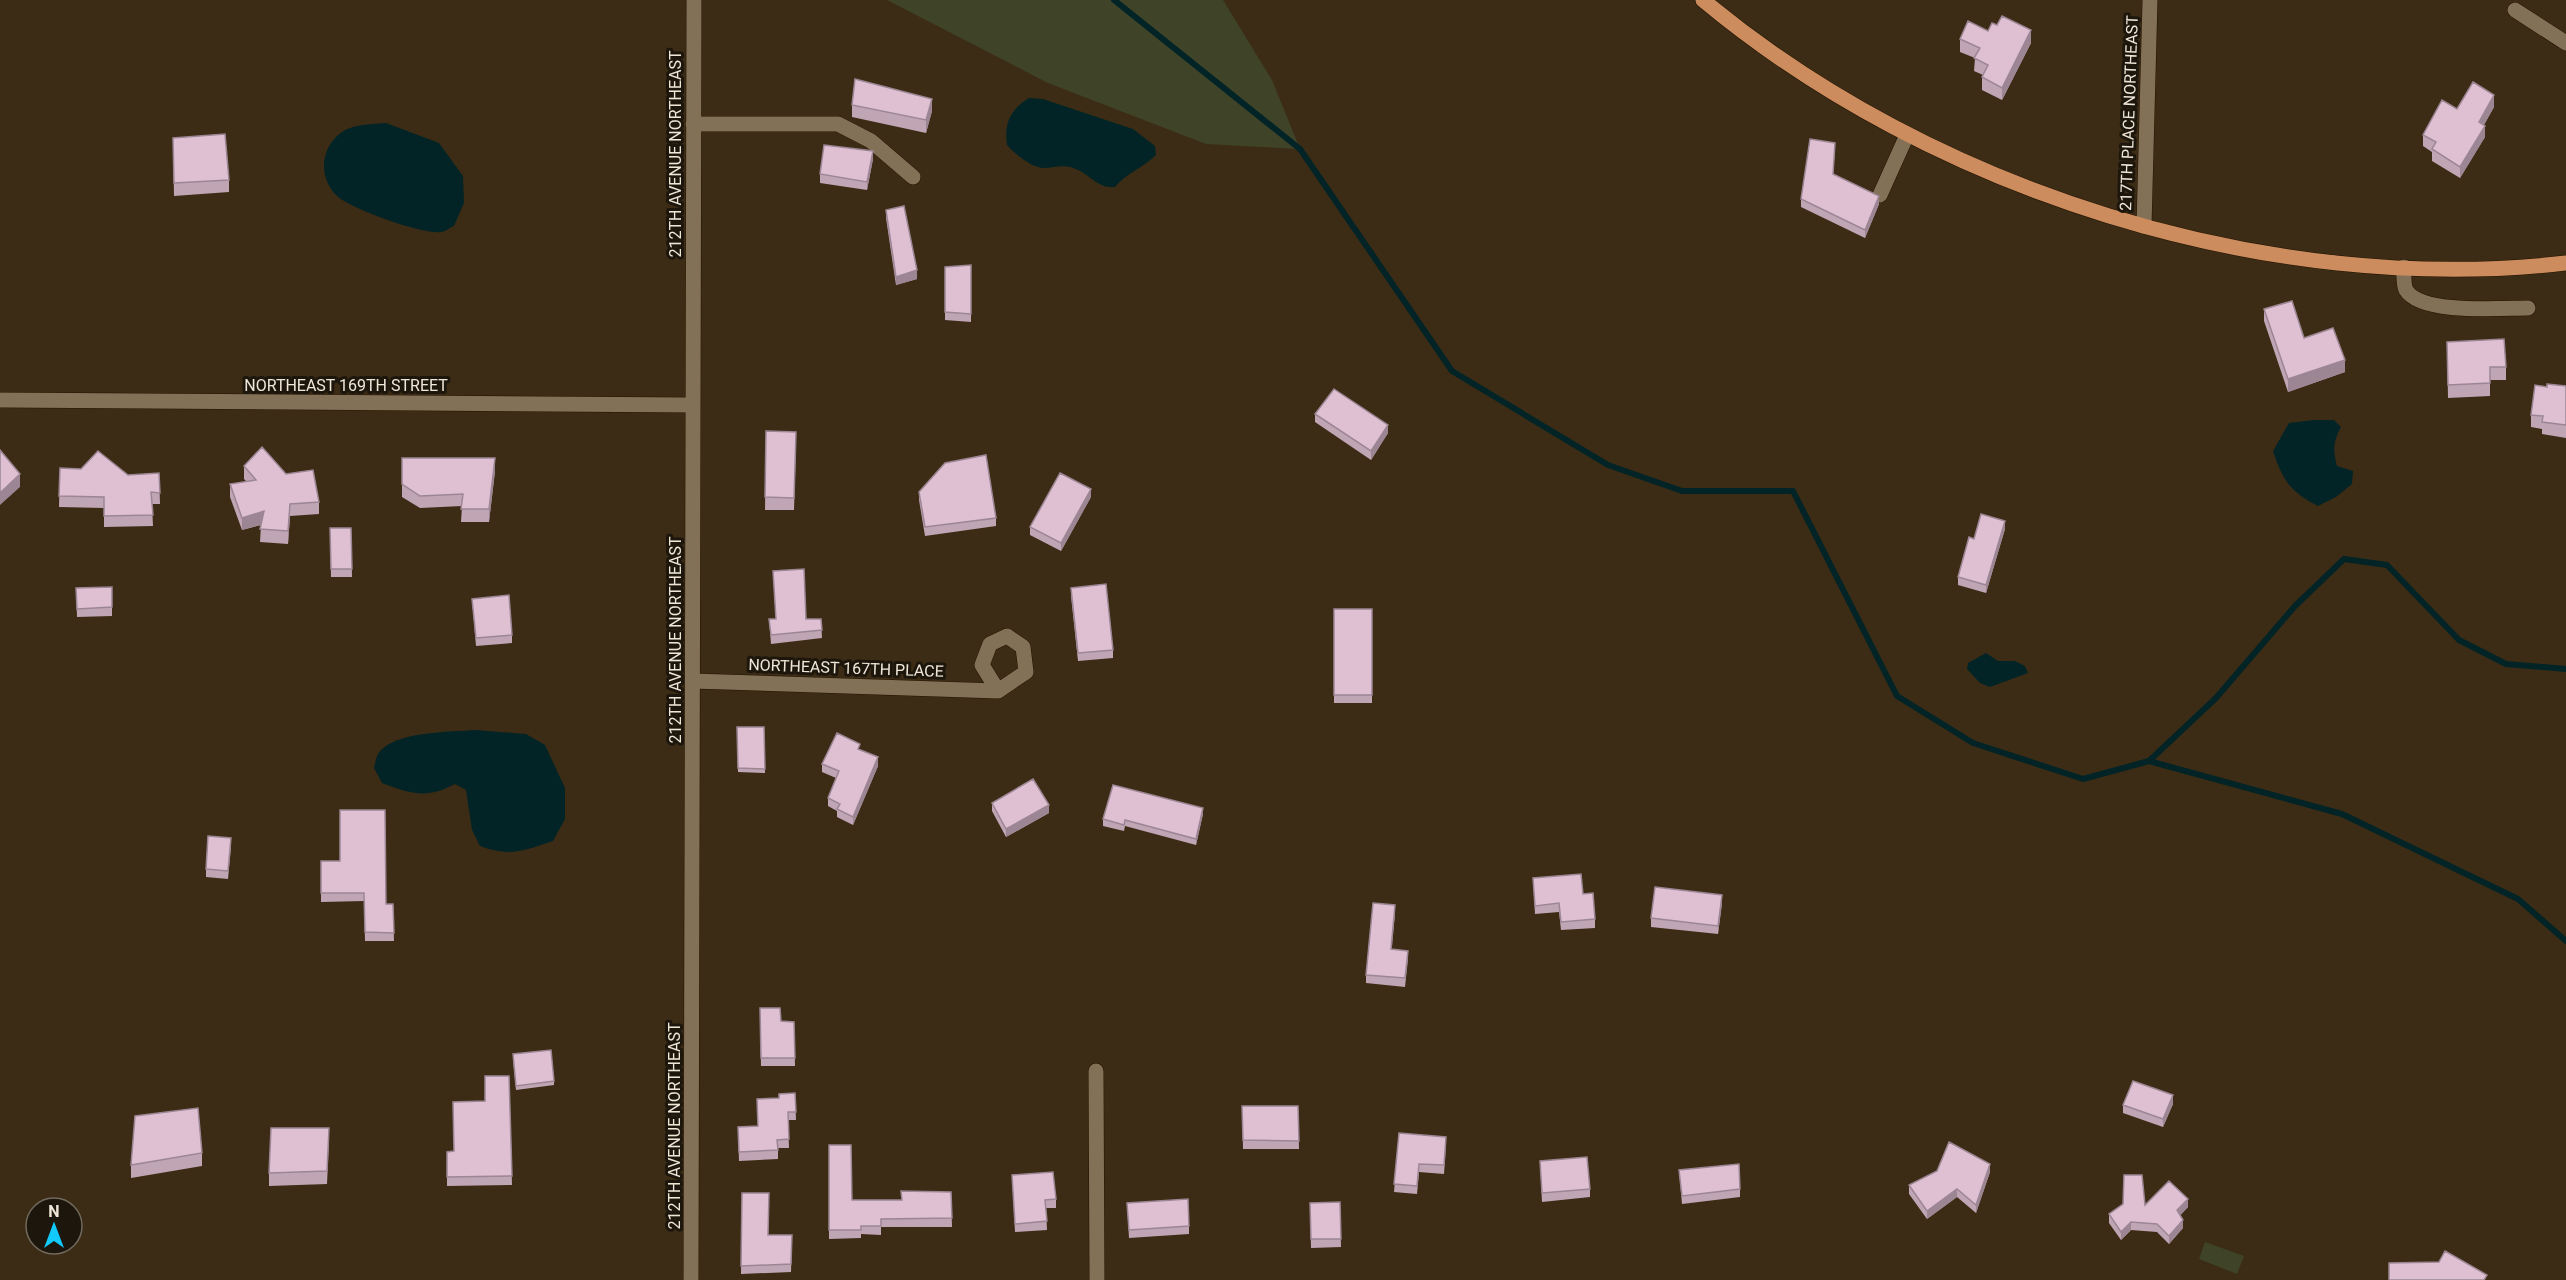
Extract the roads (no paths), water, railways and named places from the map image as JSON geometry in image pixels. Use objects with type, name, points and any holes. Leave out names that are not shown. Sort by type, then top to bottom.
[{"type":"main road","points":[[1702,0],[1780,58],[1907,135],[2025,187],[2144,226],[2251,250],[2339,262],[2404,267],[2478,267],[2566,262]]},
{"type":"street","name":"212TH AVENUE NORTHEAST","points":[[691,1280],[694,0]]},
{"type":"street","name":"217TH PLACE NORTHEAST","points":[[2144,226],[2145,113],[2150,0]]},
{"type":"street","points":[[2515,10],[2566,43]]},
{"type":"street","points":[[693,124],[838,124],[871,141],[913,177]]},
{"type":"street","points":[[1880,195],[1907,135]]},
{"type":"street","points":[[2404,267],[2405,288],[2413,298],[2435,306],[2528,308]]},
{"type":"street","name":"NORTHEAST 169TH STREET","points":[[0,400],[692,405]]},
{"type":"street","name":"NORTHEAST 167TH PLACE","points":[[693,681],[998,691]]},
{"type":"street","points":[[1096,1071],[1097,1280]]},
{"type":"water","points":[[1029,98],[1043,99],[1133,129],[1155,146],[1156,155],[1115,187],[1104,186],[1074,168],[1062,166],[1041,168],[1030,164],[1007,145],[1006,130],[1013,112]]},
{"type":"water","points":[[386,123],[439,143],[463,176],[464,203],[454,226],[442,232],[433,232],[404,225],[357,208],[337,196],[330,188],[324,168],[325,158],[333,140],[350,128]]},
{"type":"water","points":[[2334,420],[2341,427],[2334,446],[2337,466],[2353,471],[2352,484],[2336,497],[2318,506],[2294,490],[2284,478],[2273,451],[2289,423]]},
{"type":"water","points":[[1986,653],[1998,661],[2015,661],[2025,666],[2028,673],[1990,687],[1980,683],[1967,669],[1968,663]]},
{"type":"water","points":[[475,730],[526,734],[545,745],[565,788],[565,819],[553,841],[533,848],[508,852],[480,846],[472,830],[466,790],[455,784],[436,792],[410,792],[382,783],[374,768],[378,754],[385,746],[396,741],[437,732]]},
{"type":"waterway","points":[[1114,0],[1300,149],[1452,371],[1608,465],[1682,491],[1793,491],[1897,696],[1973,743],[2083,779],[2149,761],[2342,814],[2518,899],[2566,941]]},
{"type":"waterway","points":[[2149,761],[2216,698],[2295,606],[2344,559],[2387,565],[2459,640],[2506,664],[2566,669]]}]
